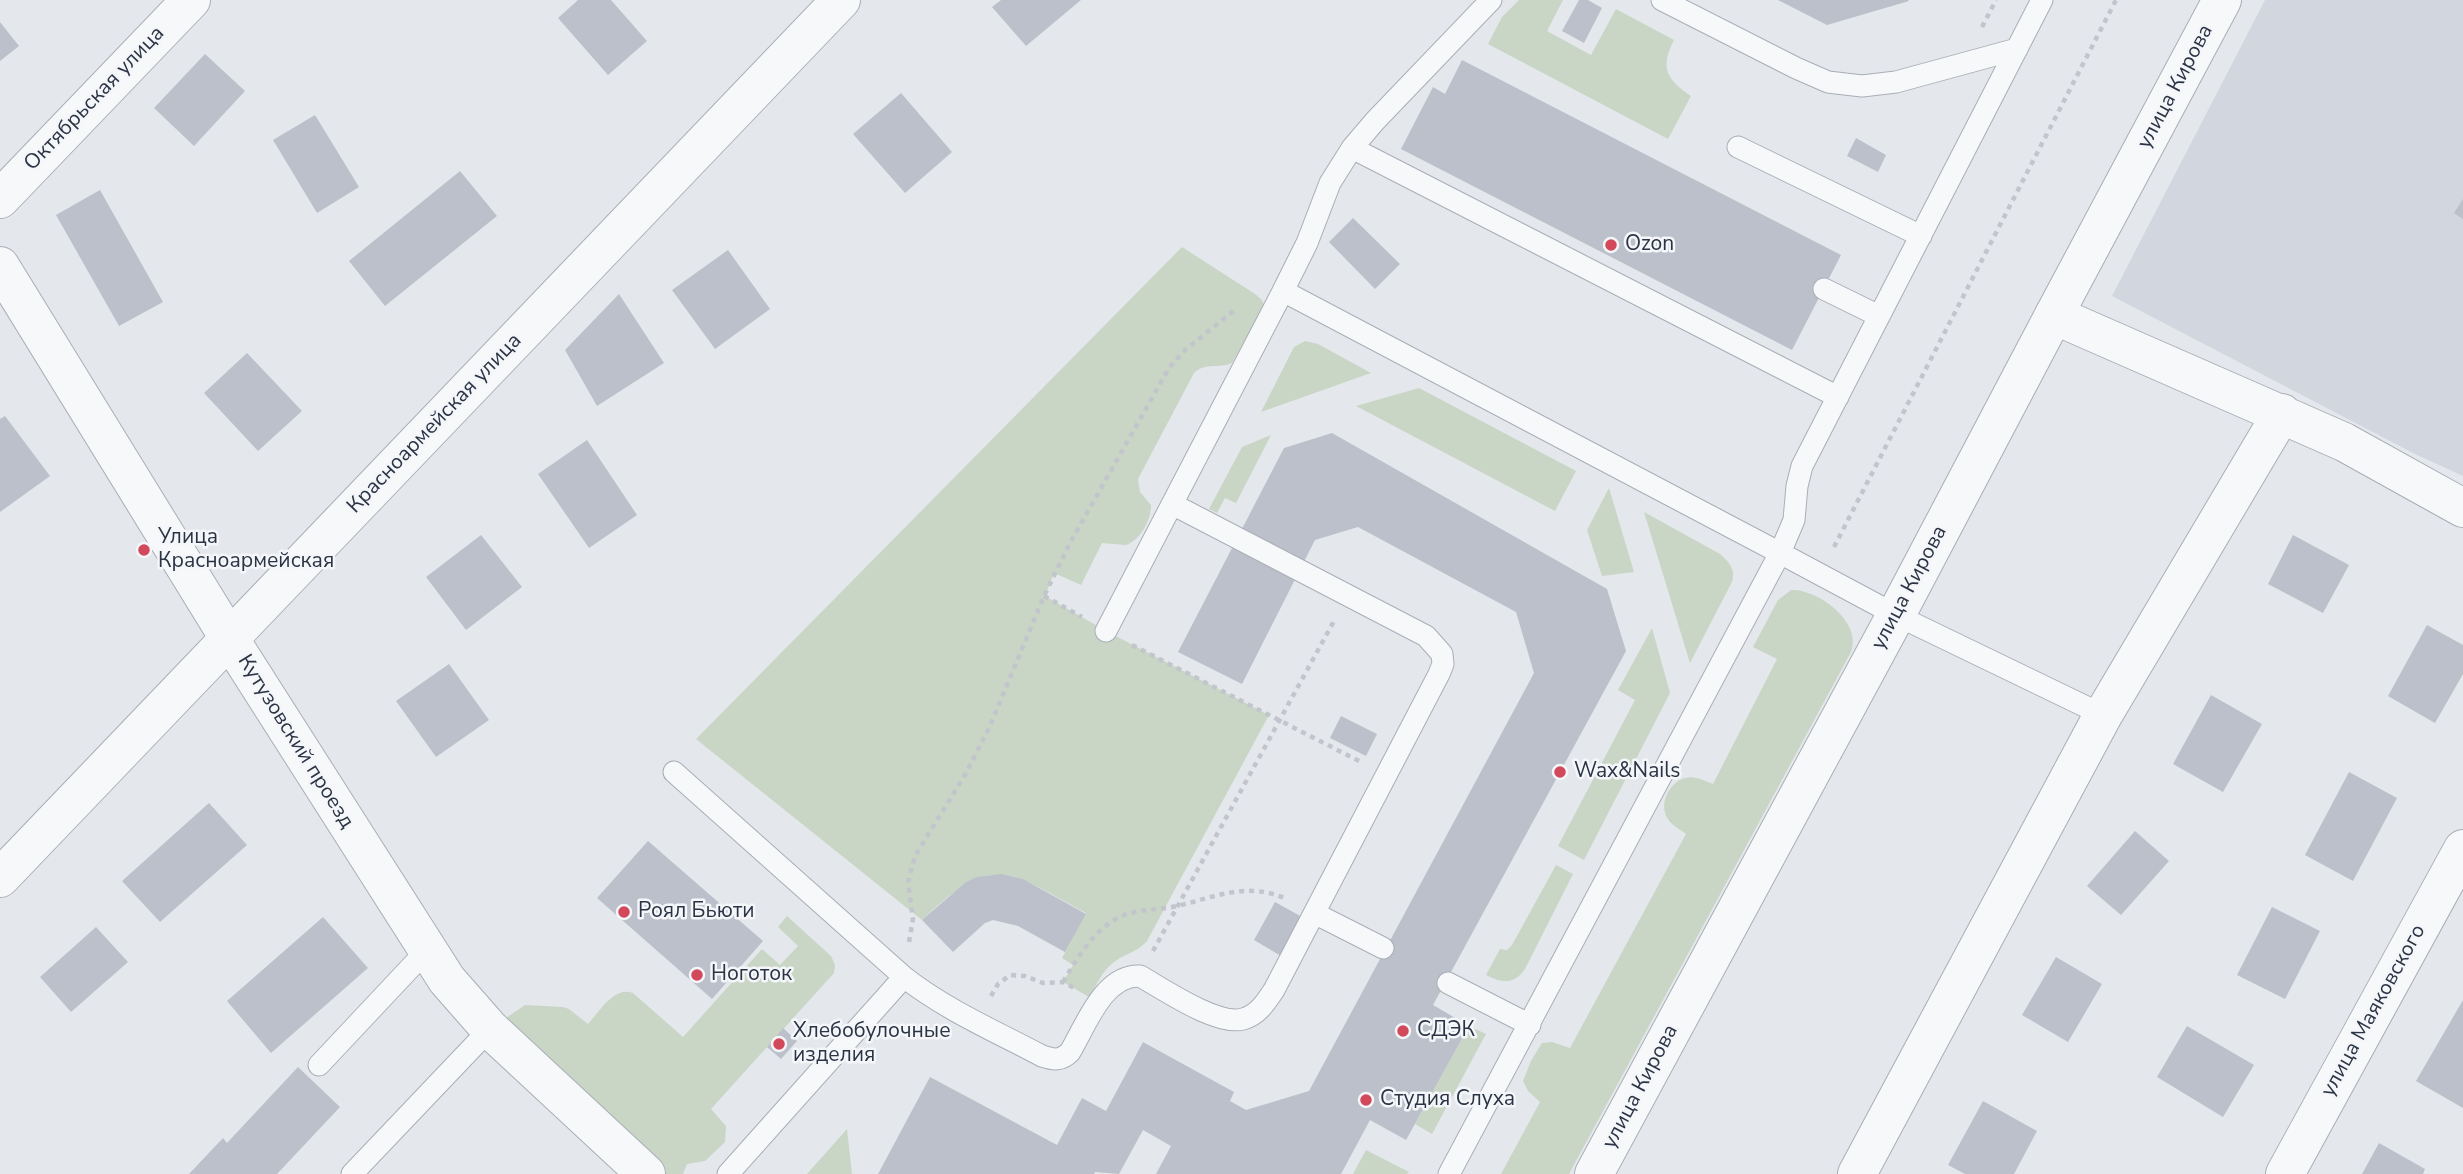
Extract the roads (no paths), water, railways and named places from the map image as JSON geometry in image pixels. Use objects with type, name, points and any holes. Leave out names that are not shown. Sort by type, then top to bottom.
[{"type":"street","name":"Октябрьская улица","points":[[0,198],[191,0]]},
{"type":"street","name":"Красноармейская улица","points":[[0,878],[841,0]]},
{"type":"street","name":"улица Кирова","points":[[1594,1174],[1896,615],[2222,0]]},
{"type":"street","name":"Кутузовский проезд","points":[[0,266],[229,638],[427,950],[462,999],[490,1029],[646,1174]]},
{"type":"street","points":[[2053,315],[2282,413],[2367,454],[2463,508]]},
{"type":"street","points":[[1857,1174],[2103,715],[2282,413]]},
{"type":"street","name":"улица Маяковского","points":[[2285,1174],[2463,849]]},
{"type":"lane","points":[[1106,631],[1307,243],[1330,183],[1352,148],[1375,121],[1491,0]]},
{"type":"lane","points":[[1662,0],[1813,76],[1845,85],[1896,82],[2017,49]]},
{"type":"lane","points":[[1449,1174],[1780,553],[1794,520],[1798,477],[1802,466],[2042,0]]},
{"type":"lane","points":[[1738,147],[1921,236]]},
{"type":"lane","points":[[1352,148],[1838,397]]},
{"type":"lane","points":[[1824,289],[1879,316]]},
{"type":"lane","points":[[1283,291],[1896,615],[2103,715]]},
{"type":"lane","points":[[674,772],[928,996],[1042,1056],[1058,1060],[1065,1057],[1111,985],[1130,975],[1140,976],[1226,1020],[1242,1020],[1254,1014],[1265,1004],[1316,914],[1439,674],[1443,664],[1442,654],[1436,644],[1426,636],[1172,504]]},
{"type":"lane","points":[[1316,914],[1383,948]]},
{"type":"lane","points":[[319,1065],[427,950]]},
{"type":"lane","points":[[728,1174],[904,977]]},
{"type":"lane","points":[[1448,983],[1530,1025]]},
{"type":"lane","points":[[352,1174],[490,1029]]},
{"type":"place","name":"Ozon","points":[[1611,245]]},
{"type":"place","name":"Улица Красноармейская","points":[[144,550]]},
{"type":"place","name":"Wax&Nails","points":[[1560,772]]},
{"type":"place","name":"Роял Бьюти","points":[[624,912]]},
{"type":"place","name":"Ноготок","points":[[697,975]]},
{"type":"place","name":"СДЭК","points":[[1403,1031]]},
{"type":"place","name":"Хлебобулочные изделия","points":[[779,1044]]},
{"type":"place","name":"Студия Слуха","points":[[1366,1100]]}]
